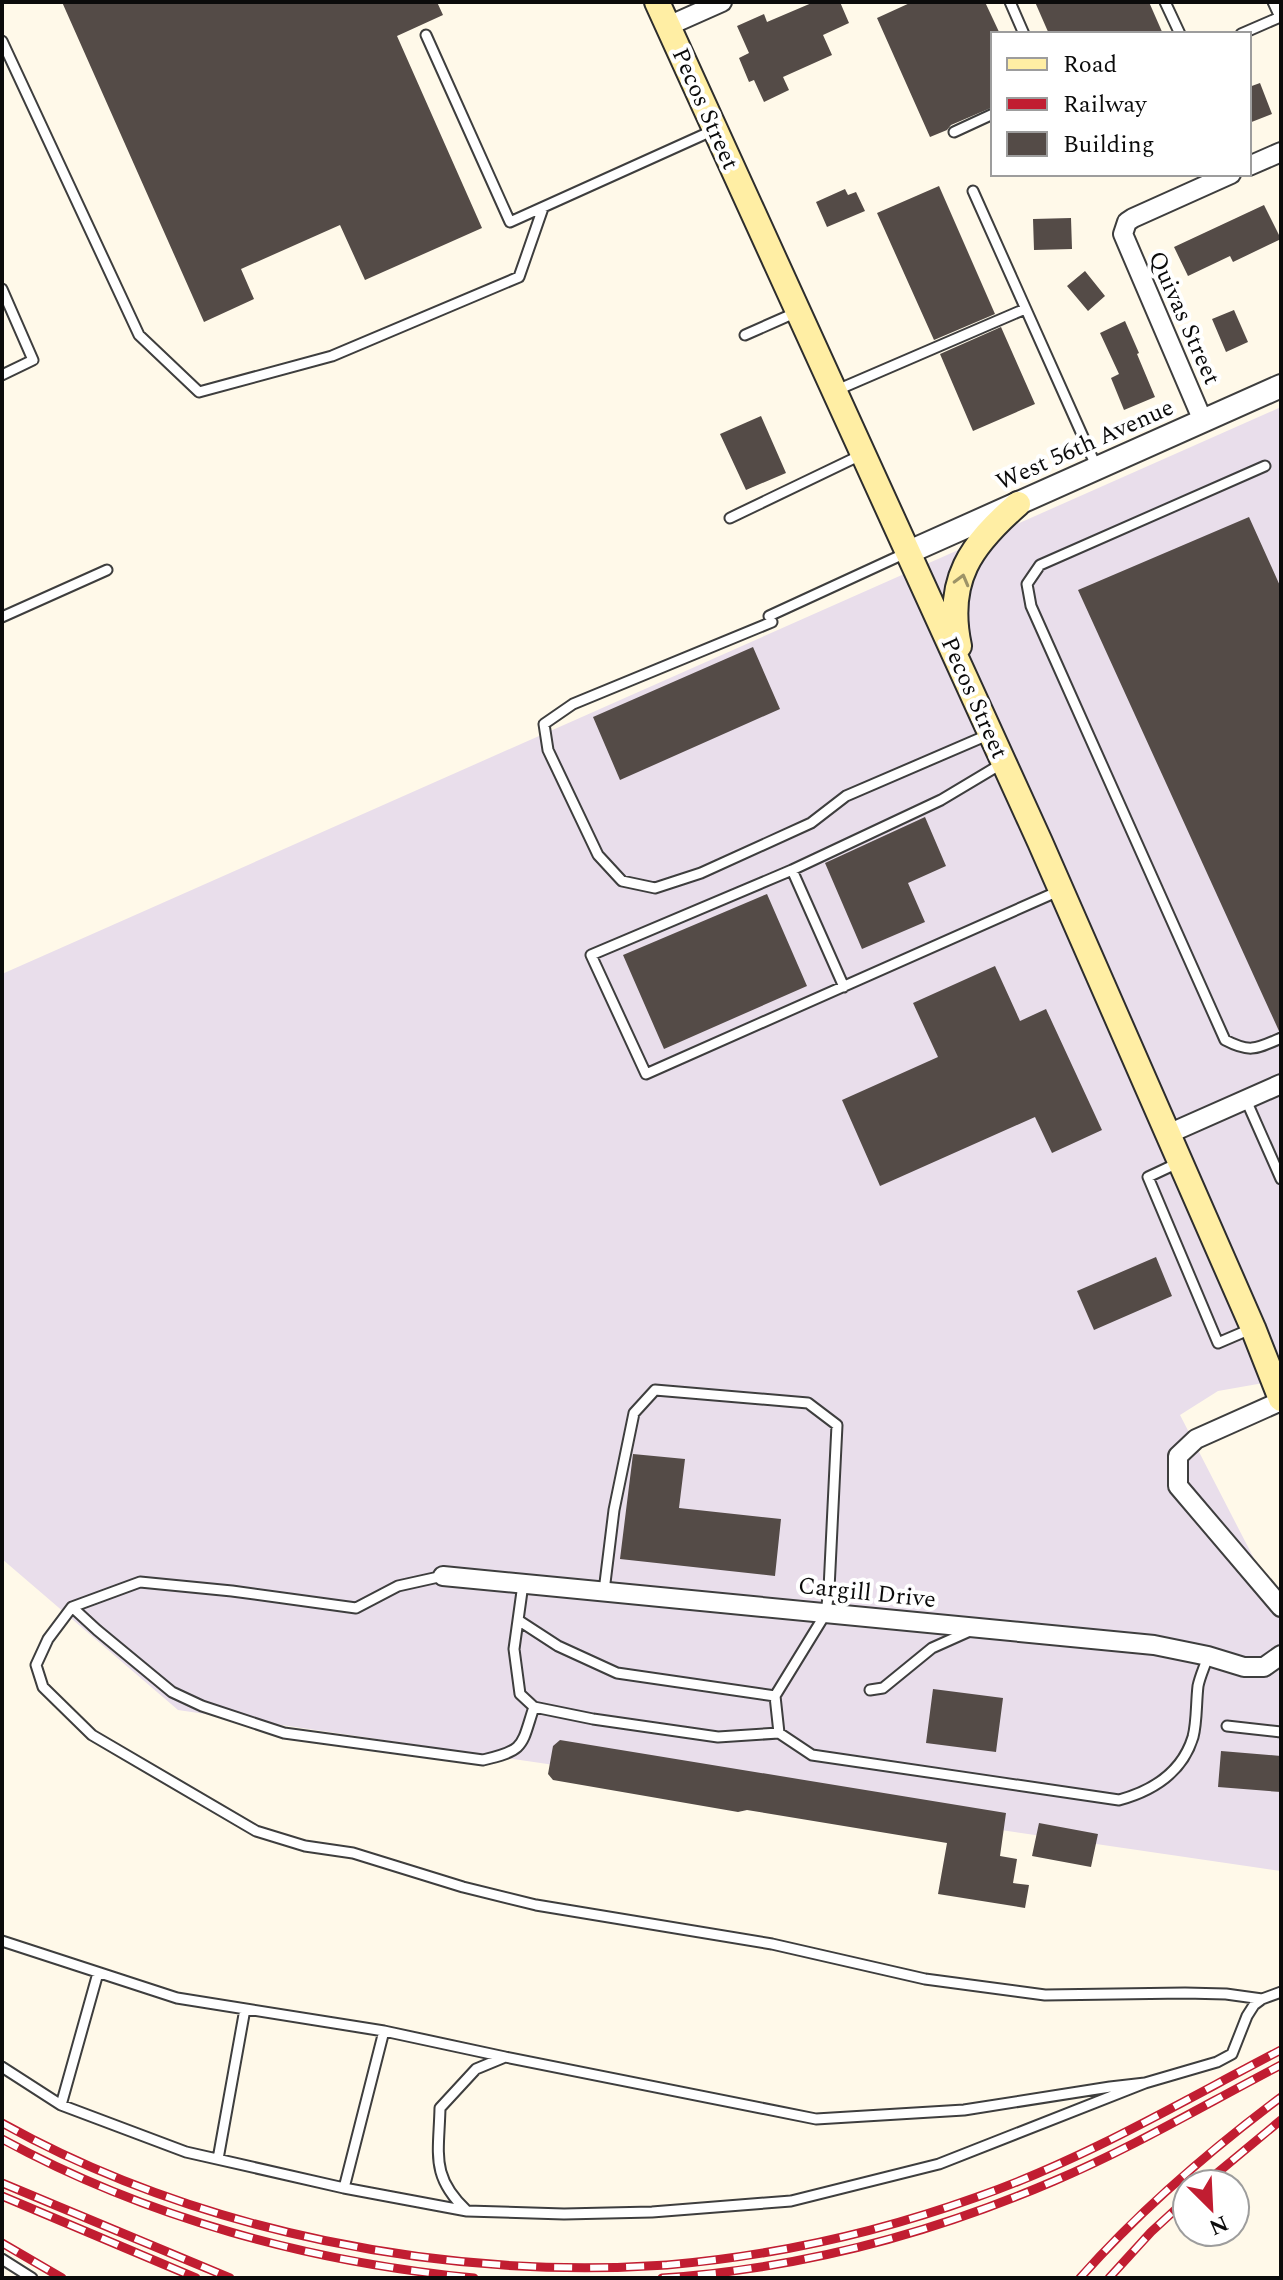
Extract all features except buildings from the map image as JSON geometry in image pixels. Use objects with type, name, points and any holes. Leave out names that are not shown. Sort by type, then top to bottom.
[{"type":"main road","name":"Pecos Street","points":[[657,2],[1061,890],[1253,1328],[1272,1357],[1281,1400]]},
{"type":"main road","points":[[967,684],[956,629],[955,609],[961,576],[969,556],[983,536],[1018,504]]},
{"type":"street","points":[[668,26],[722,2]]},
{"type":"street","points":[[1251,165],[1281,152]]},
{"type":"street","name":"Quivas Street","points":[[1203,421],[1123,234],[1127,222],[1133,218],[1227,176]]},
{"type":"street","name":"West 56th Avenue","points":[[909,552],[1281,386]]},
{"type":"street","points":[[1168,1134],[1281,1084]]},
{"type":"street","points":[[1281,1400],[1196,1439],[1178,1456],[1178,1486],[1281,1607]]},
{"type":"street","name":"Cargill Drive","points":[[443,1576],[1154,1645],[1244,1667],[1264,1667],[1281,1655]]},
{"type":"lane","points":[[1010,2],[1023,32]]},
{"type":"lane","points":[[1165,2],[1179,32]]},
{"type":"lane","points":[[1246,32],[1280,17],[1273,2]]},
{"type":"lane","points":[[426,35],[510,222],[714,130]]},
{"type":"lane","points":[[2,41],[139,335],[199,392],[332,356],[519,277],[543,208]]},
{"type":"lane","points":[[954,132],[991,115]]},
{"type":"lane","points":[[973,191],[1097,468]]},
{"type":"lane","points":[[2,289],[33,360],[2,375]]},
{"type":"lane","points":[[835,391],[1025,309]]},
{"type":"lane","points":[[745,335],[798,311]]},
{"type":"lane","points":[[730,518],[864,453]]},
{"type":"lane","points":[[1265,466],[1040,565],[1027,584],[1031,606],[1225,1040],[1242,1049],[1256,1050],[1281,1038]]},
{"type":"lane","points":[[909,552],[771,619],[573,704],[544,724],[548,750],[598,855],[622,881],[655,888],[701,873],[811,823],[846,796],[990,734]]},
{"type":"lane","points":[[2,617],[107,570]]},
{"type":"lane","points":[[1003,763],[941,800],[792,870],[591,955],[646,1074],[1061,890]]},
{"type":"lane","points":[[792,870],[844,987]]},
{"type":"lane","points":[[1246,1100],[1281,1179]]},
{"type":"lane","points":[[1180,1162],[1148,1177],[1218,1343],[1253,1328]]},
{"type":"lane","points":[[604,1591],[614,1510],[634,1413],[655,1390],[808,1403],[837,1425],[826,1613],[775,1696],[779,1733]]},
{"type":"lane","points":[[443,1576],[398,1586],[356,1608],[140,1582],[72,1607],[48,1639],[36,1665],[43,1687],[92,1735],[256,1831],[305,1846],[353,1853],[463,1887],[536,1905],[772,1944],[925,1979],[1045,1995],[1185,1993],[1262,1999],[1281,1992]]},
{"type":"lane","points":[[523,1584],[514,1649],[520,1694],[534,1707],[718,1737],[779,1733],[812,1755],[1119,1800],[1138,1795],[1166,1779],[1181,1763],[1193,1737],[1199,1683],[1208,1656]]},
{"type":"lane","points":[[72,1607],[172,1692],[202,1706],[284,1733],[483,1760],[509,1754],[521,1744],[534,1707]]},
{"type":"lane","points":[[518,1620],[558,1646],[617,1673],[775,1696]]},
{"type":"lane","points":[[870,1690],[883,1688],[932,1648],[977,1628]]},
{"type":"lane","points":[[1227,1726],[1281,1732]]},
{"type":"lane","points":[[2,1941],[177,1998],[384,2031],[816,2119],[964,2110],[1145,2083]]},
{"type":"lane","points":[[61,2105],[98,1973]]},
{"type":"lane","points":[[2,2067],[61,2105],[186,2152],[344,2188],[467,2211],[652,2212],[791,2201],[939,2164],[1145,2083],[1217,2062],[1232,2054],[1247,2016],[1262,1999]]},
{"type":"lane","points":[[218,2159],[245,2009]]},
{"type":"lane","points":[[344,2188],[384,2031]]},
{"type":"lane","points":[[467,2211],[452,2197],[438,2168],[440,2108],[476,2069],[505,2057]]},
{"type":"lane","points":[[2,2259],[32,2278]]},
{"type":"shaded area","points":[[1281,407],[1281,1380],[1218,1391],[1180,1415],[1281,1611],[1281,1871],[178,1710],[2,1559],[2,974]]},
{"type":"railway","points":[[2,2123],[78,2161],[157,2193],[240,2220],[324,2240],[410,2255],[497,2264],[582,2268],[667,2265],[746,2256],[824,2241],[901,2222],[977,2197],[1093,2148],[1281,2050]]},
{"type":"railway","points":[[662,2278],[813,2257],[912,2233],[960,2217],[1083,2168],[1281,2065]]},
{"type":"railway","points":[[1080,2278],[1176,2182],[1281,2097]]},
{"type":"railway","points":[[1223,2168],[1281,2120]]},
{"type":"railway","points":[[2,2139],[114,2192],[231,2232],[351,2261],[474,2278]]},
{"type":"railway","points":[[2,2183],[230,2278]]},
{"type":"railway","points":[[2,2196],[196,2278]]},
{"type":"railway","points":[[1109,2278],[1171,2214]]},
{"type":"railway","points":[[2,2243],[62,2278]]}]
